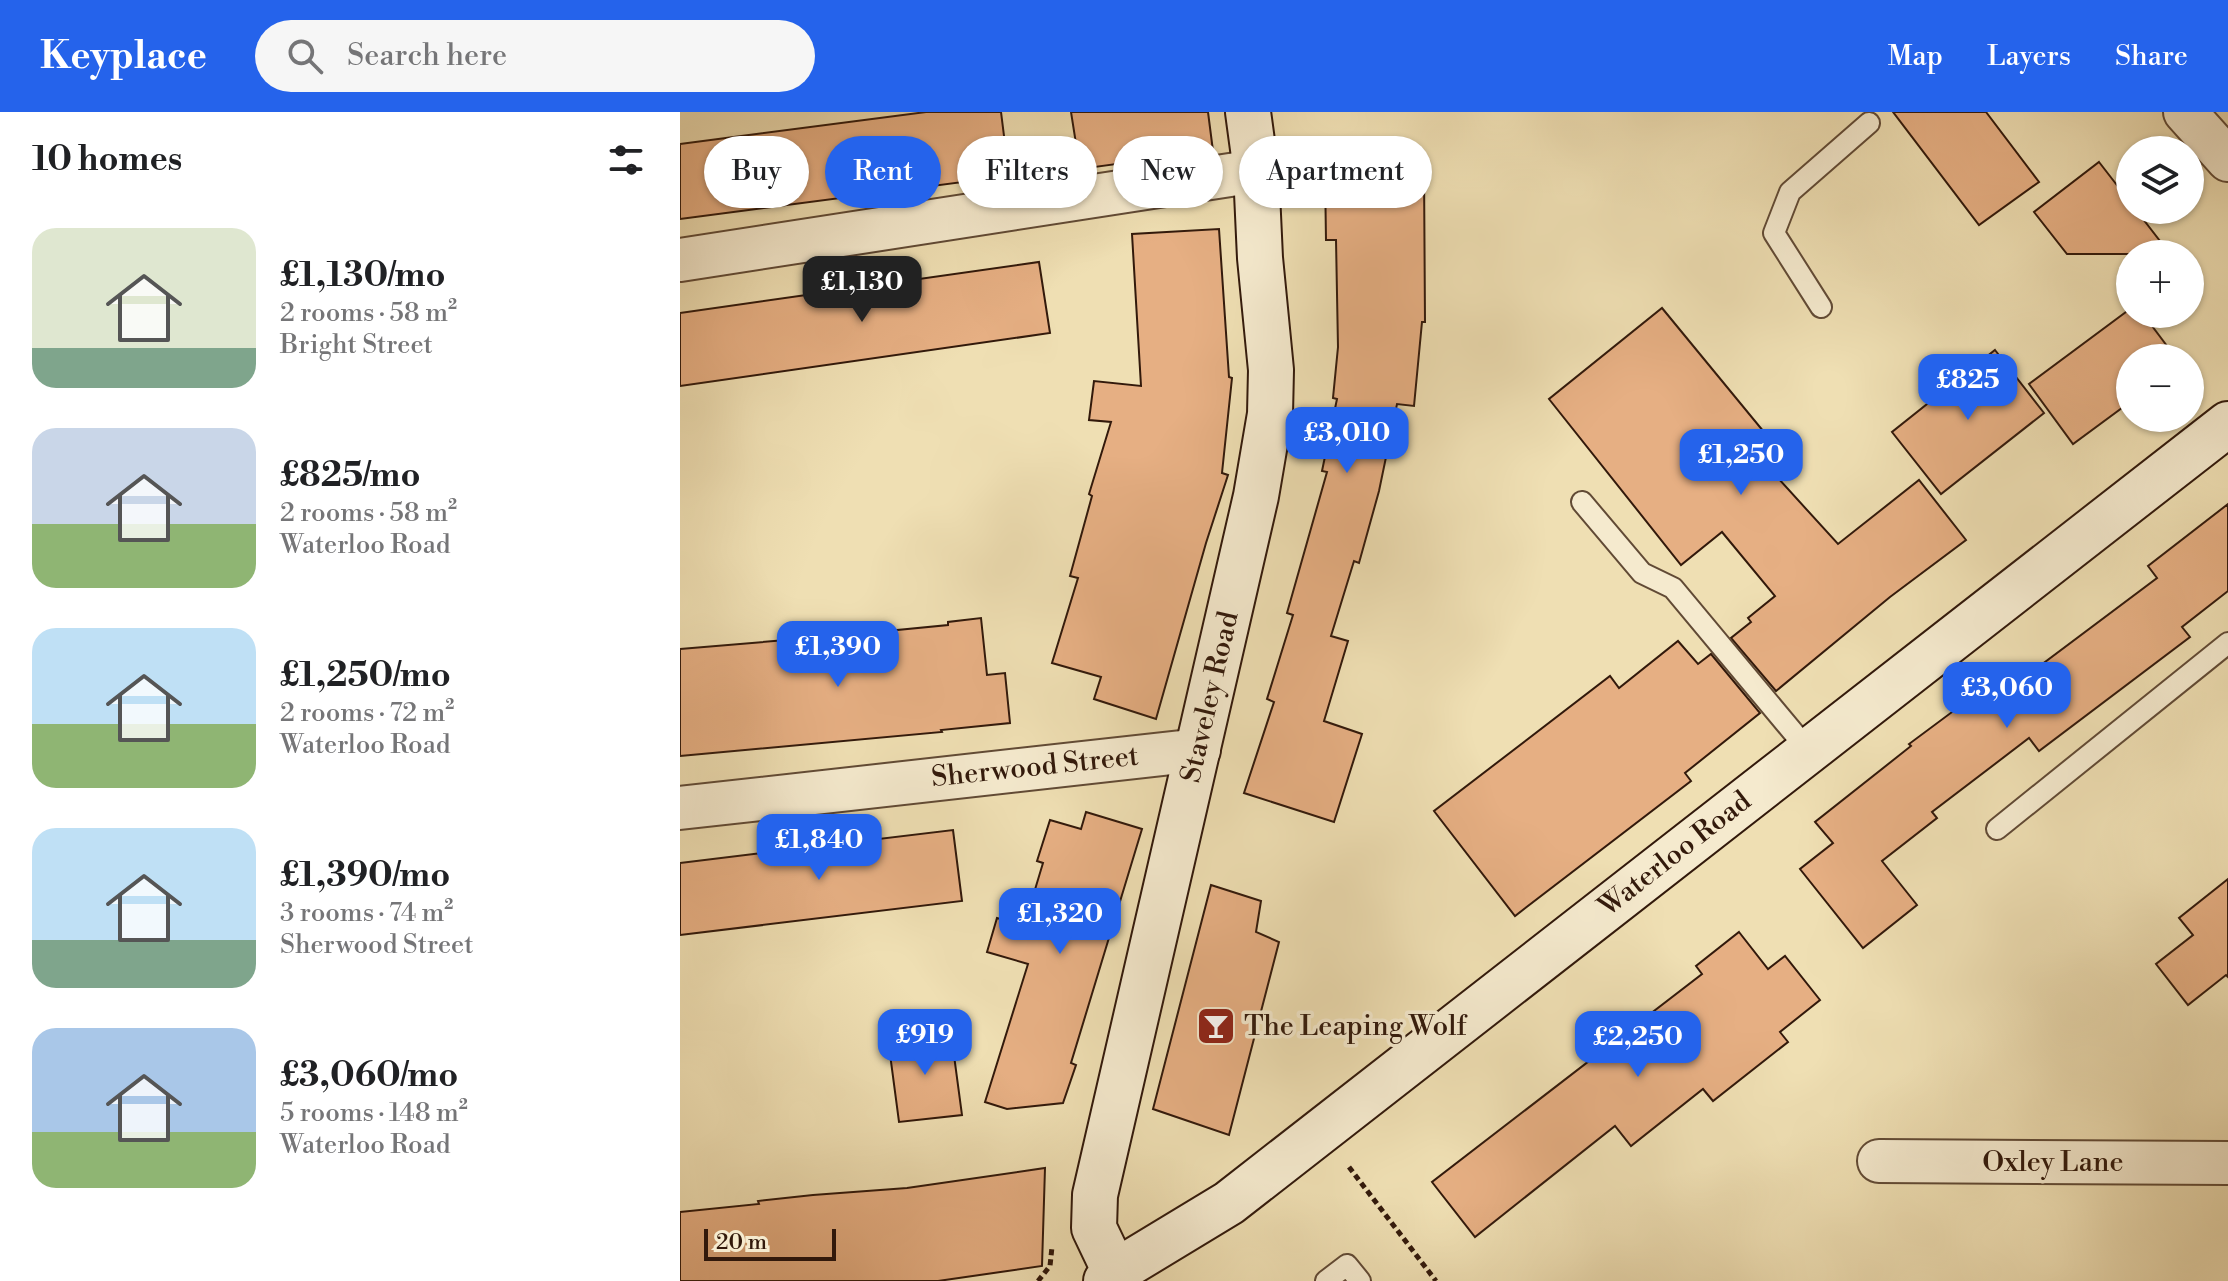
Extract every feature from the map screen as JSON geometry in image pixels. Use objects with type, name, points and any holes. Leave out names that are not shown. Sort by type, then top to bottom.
[{"type":"street","name":"Staveley Road","points":[[1248,112],[1251,136]]},
{"type":"street","points":[[2185,112],[2228,160]]},
{"type":"street","points":[[680,260],[1239,174]]},
{"type":"street","name":"Staveley Road","points":[[1111,1278],[1094,1228],[1095,1195],[1256,496],[1270,414],[1271,370],[1258,208]]},
{"type":"street","name":"Waterloo Road","points":[[1111,1278],[1229,1203],[2228,424]]},
{"type":"street","name":"Sherwood Street","points":[[680,808],[1199,750]]},
{"type":"street","name":"Oxley Lane","points":[[1879,1161],[2228,1163]]},
{"type":"lane","points":[[1821,307],[1774,233],[1790,192],[1869,123]]},
{"type":"lane","points":[[1582,502],[1642,573],[1673,588],[1808,750]]},
{"type":"lane","points":[[1997,829],[2228,643]]},
{"type":"lane","points":[[1326,1281],[1347,1265],[1360,1281]]},
{"type":"path","points":[[1312,1137],[1326,1156],[1335,1149],[1436,1281]]},
{"type":"building","points":[[926,112],[1001,112],[1004,136],[957,136],[957,183],[941,185],[941,136],[825,136],[825,200],[809,202],[809,136],[742,136]]},
{"type":"building","points":[[1071,112],[1208,112],[1211,136],[1113,136],[1113,165],[1097,167],[1097,136],[1075,136]]},
{"type":"building","points":[[1893,112],[1986,112],[2039,182],[1979,225]]},
{"type":"building","points":[[704,141],[704,208],[764,208],[680,219],[680,144]]},
{"type":"building","points":[[2099,162],[2116,184],[2116,224],[2147,224],[2159,240],[2116,240],[2116,254],[2067,254],[2034,212]]},
{"type":"building","points":[[1326,208],[1424,208],[1425,322],[1422,322],[1414,406],[1397,404],[1379,491],[1359,563],[1354,561],[1331,636],[1348,641],[1324,721],[1362,734],[1334,822],[1244,793],[1274,702],[1267,699],[1293,615],[1287,613],[1327,472],[1322,471],[1337,399],[1333,398],[1338,347],[1336,240],[1326,240]]},
{"type":"building","points":[[1219,229],[1229,377],[1232,378],[1222,473],[1228,475],[1156,719],[1094,699],[1101,677],[1052,663],[1078,578],[1070,576],[1092,496],[1089,494],[1111,422],[1089,420],[1094,381],[1141,386],[1132,234]]},
{"type":"building","points":[[1039,262],[1050,333],[680,386],[680,313]]},
{"type":"building","points":[[1662,308],[1764,432],[1757,455],[1838,544],[1919,480],[1966,540],[1890,597],[1776,691],[1731,638],[1751,622],[1748,618],[1775,596],[1722,532],[1681,565],[1549,399]]},
{"type":"building","points":[[2116,319],[2116,328],[2154,328],[2166,344],[2116,344],[2116,412],[2073,444],[2029,384]]},
{"type":"building","points":[[1995,350],[2044,413],[1941,494],[1892,432]]},
{"type":"building","points":[[2228,504],[2228,591],[2182,627],[2190,637],[2039,751],[2029,738],[1932,812],[1937,818],[1882,861],[1917,905],[1863,948],[1800,869],[1833,843],[1815,822],[1911,746],[1909,744],[1991,683],[2001,695],[2157,578],[2148,566]]},
{"type":"building","points":[[981,618],[987,675],[1005,673],[1010,723],[680,756],[680,649],[948,625],[948,622]]},
{"type":"building","points":[[1678,641],[1698,664],[1711,654],[1760,713],[1685,773],[1691,781],[1515,916],[1434,811],[1610,676],[1619,688]]},
{"type":"building","points":[[1086,812],[1142,829],[1071,1063],[1076,1065],[1063,1103],[1007,1109],[985,1102],[1028,964],[987,952],[997,918],[1024,926],[1043,863],[1037,861],[1050,820],[1081,829]]},
{"type":"building","points":[[953,830],[962,901],[680,935],[680,863]]},
{"type":"building","points":[[2228,879],[2228,977],[2226,975],[2188,1005],[2156,964],[2193,935],[2179,918]]},
{"type":"building","name":"The Leaping Wolf","points":[[1211,885],[1261,901],[1256,932],[1279,942],[1229,1135],[1153,1109]]},
{"type":"building","points":[[1739,932],[1768,969],[1785,956],[1820,1000],[1780,1032],[1788,1042],[1713,1101],[1703,1089],[1631,1146],[1615,1126],[1475,1237],[1432,1182],[1702,974],[1696,966]]},
{"type":"building","points":[[951,1033],[962,1115],[899,1122],[888,1039]]},
{"type":"building","points":[[1045,1168],[1042,1266],[938,1281],[680,1281],[680,1212],[813,1195],[907,1188]]},
{"type":"place","name":"The Leaping Wolf","points":[[1216,1026]]}]
